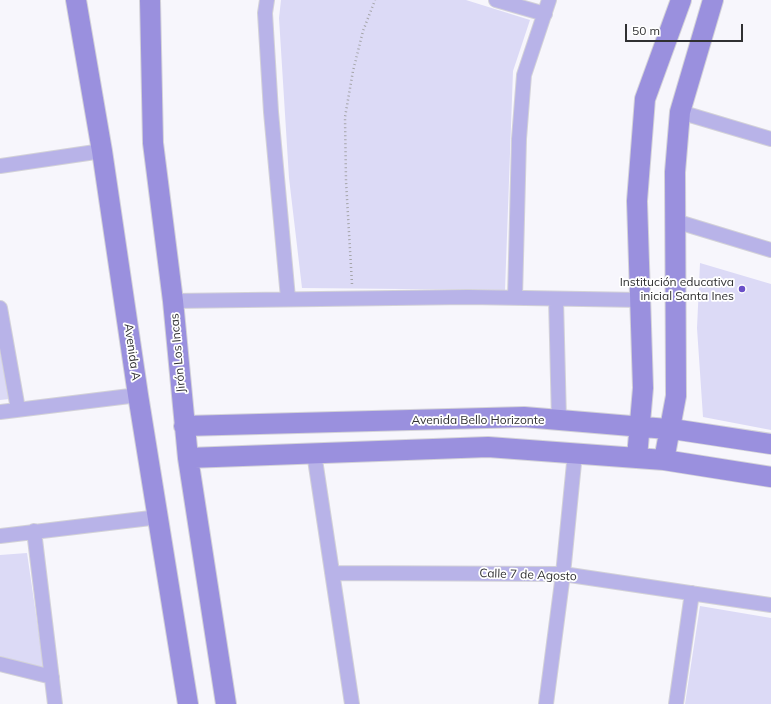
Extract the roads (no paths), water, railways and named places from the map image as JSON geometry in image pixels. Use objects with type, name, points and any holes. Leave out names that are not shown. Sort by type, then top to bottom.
[{"type":"street","name":"Avenida A","points":[[76,0],[102,151],[138,395],[159,517],[188,704]]},
{"type":"street","name":"Jirón Los Incas","points":[[150,0],[153,143],[173,301],[188,458],[226,704]]},
{"type":"street","points":[[267,0],[265,13],[271,112],[288,298]]},
{"type":"street","points":[[496,0],[545,14]]},
{"type":"street","points":[[515,298],[519,139],[524,75],[550,0]]},
{"type":"street","points":[[637,457],[643,388],[637,201],[645,99],[681,0]]},
{"type":"street","points":[[664,460],[676,396],[675,172],[680,112],[713,0]]},
{"type":"street","points":[[680,112],[771,139]]},
{"type":"street","points":[[0,166],[102,151]]},
{"type":"street","points":[[675,221],[771,250]]},
{"type":"street","points":[[173,301],[288,298],[515,298],[640,300]]},
{"type":"street","points":[[556,299],[559,420]]},
{"type":"street","points":[[0,308],[18,409]]},
{"type":"street","points":[[0,412],[138,395]]},
{"type":"street","name":"Avenida Bello Horizonte","points":[[184,426],[524,417],[670,429],[771,444]]},
{"type":"street","points":[[188,458],[488,447],[637,457],[771,477]]},
{"type":"street","points":[[314,453],[352,704]]},
{"type":"street","points":[[546,704],[563,574],[575,453]]},
{"type":"street","points":[[0,536],[159,517]]},
{"type":"street","points":[[34,531],[55,704]]},
{"type":"street","name":"Calle 7 de Agosto","points":[[332,573],[563,574],[771,605]]},
{"type":"street","points":[[676,704],[692,593]]},
{"type":"street","points":[[0,664],[52,677]]},
{"type":"place","name":"Institución educativa inicial Santa Ines","points":[[742,289]]}]
